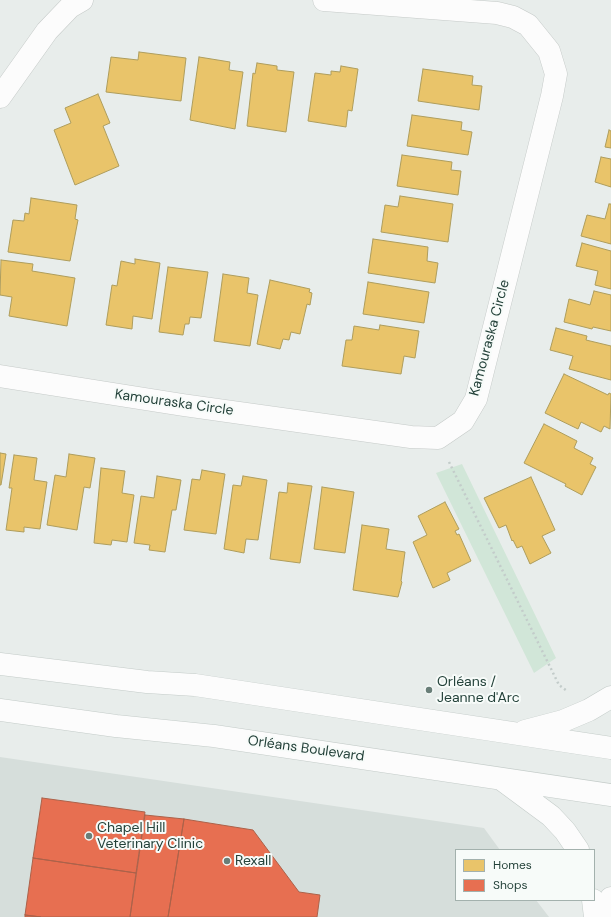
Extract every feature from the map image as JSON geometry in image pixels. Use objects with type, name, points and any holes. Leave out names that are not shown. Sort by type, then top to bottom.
[{"type":"main road","points":[[0,97],[47,31],[70,7],[82,0]]},
{"type":"main road","name":"Kamouraska Circle","points":[[0,376],[191,406],[411,436],[438,438],[462,421],[476,399],[552,96],[556,74],[549,51],[528,25],[513,17],[497,13],[365,1],[324,0]]},
{"type":"main road","points":[[0,664],[147,682],[195,685],[611,748]]},
{"type":"main road","points":[[515,733],[563,721],[589,710],[611,697]]},
{"type":"main road","name":"Orléans Boulevard","points":[[0,710],[116,726],[214,736],[611,795]]},
{"type":"main road","points":[[498,777],[551,816],[565,831],[577,849]]},
{"type":"main road","points":[[606,917],[611,898]]},
{"type":"main road","points":[[593,901],[595,917]]},
{"type":"path","points":[[438,438],[559,685],[570,692]]},
{"type":"shaded area","points":[[0,757],[484,828],[499,849],[455,849],[455,901],[537,901],[549,917],[0,917]]},
{"type":"green space","points":[[462,464],[556,658],[534,673],[436,473]]},
{"type":"building: Homes","points":[[139,52],[186,58],[181,101],[106,92],[111,57],[138,60]]},
{"type":"building: Homes","points":[[199,57],[230,62],[229,70],[243,72],[235,129],[190,120]]},
{"type":"building: Homes","points":[[257,63],[277,66],[277,70],[294,72],[286,132],[247,126],[253,73],[255,74]]},
{"type":"building: Homes","points":[[341,66],[358,69],[352,111],[348,110],[346,127],[308,121],[315,73],[331,75],[331,71],[340,72]]},
{"type":"building: Homes","points":[[423,69],[473,76],[472,85],[482,86],[479,110],[418,101]]},
{"type":"building: Homes","points":[[98,94],[110,123],[103,126],[119,166],[75,185],[54,130],[71,123],[65,108]]},
{"type":"building: Homes","points":[[412,115],[462,122],[461,130],[472,132],[468,155],[407,146]]},
{"type":"building: Homes","points":[[609,130],[611,131],[611,148],[605,147]]},
{"type":"building: Homes","points":[[402,155],[452,162],[451,170],[461,171],[458,195],[397,186]]},
{"type":"building: Homes","points":[[601,157],[611,159],[611,187],[595,182]]},
{"type":"building: Homes","points":[[400,196],[453,204],[448,242],[381,232],[385,205],[398,207]]},
{"type":"building: Homes","points":[[31,198],[77,205],[75,219],[78,220],[70,261],[8,252],[13,220],[24,221],[25,213],[29,214]]},
{"type":"building: Homes","points":[[609,204],[611,204],[611,244],[581,236],[587,215],[605,219]]},
{"type":"building: Homes","points":[[373,239],[428,247],[427,261],[438,263],[435,283],[368,273]]},
{"type":"building: Homes","points":[[582,243],[611,251],[611,289],[595,285],[598,271],[576,266]]},
{"type":"building: Homes","points":[[135,259],[160,263],[152,319],[133,316],[132,329],[106,325],[112,285],[117,286],[121,261],[135,264]]},
{"type":"building: Homes","points":[[1,260],[33,264],[32,271],[75,278],[67,326],[9,316],[12,297],[0,295]]},
{"type":"building: Homes","points":[[168,267],[208,272],[201,318],[190,317],[189,324],[185,324],[183,335],[159,332]]},
{"type":"building: Homes","points":[[223,274],[249,278],[247,293],[258,295],[250,346],[214,341]]},
{"type":"building: Homes","points":[[270,280],[310,289],[309,292],[312,293],[310,305],[307,304],[300,334],[291,332],[289,340],[283,339],[280,349],[257,344]]},
{"type":"building: Homes","points":[[368,282],[429,292],[424,323],[363,314]]},
{"type":"building: Homes","points":[[594,291],[611,295],[611,331],[593,327],[592,329],[564,322],[569,299],[590,305]]},
{"type":"building: Homes","points":[[380,325],[419,331],[415,358],[404,356],[401,374],[342,366],[346,340],[352,340],[354,326],[379,330]]},
{"type":"building: Homes","points":[[556,328],[587,336],[586,340],[611,346],[611,380],[569,369],[573,356],[550,350]]},
{"type":"building: Homes","points":[[564,374],[608,395],[609,393],[611,394],[610,429],[604,426],[601,432],[581,422],[578,429],[545,413]]},
{"type":"building: Homes","points":[[544,424],[577,441],[574,448],[593,458],[590,464],[596,467],[582,495],[565,486],[566,484],[524,463]]},
{"type":"building: Homes","points":[[0,453],[6,454],[1,485],[0,485]]},
{"type":"building: Homes","points":[[69,454],[95,458],[90,488],[84,487],[77,530],[47,525],[55,475],[66,477]]},
{"type":"building: Homes","points":[[14,455],[37,458],[34,480],[47,482],[40,529],[24,527],[24,532],[6,530],[12,488],[9,488]]},
{"type":"building: Homes","points":[[101,468],[125,471],[122,493],[134,495],[127,542],[112,540],[111,545],[94,543]]},
{"type":"building: Homes","points":[[202,470],[225,474],[216,534],[184,530],[192,479],[200,480]]},
{"type":"building: Homes","points":[[157,476],[181,480],[176,510],[172,510],[165,552],[149,550],[150,545],[134,543],[141,496],[154,498]]},
{"type":"building: Homes","points":[[243,476],[267,480],[258,540],[246,539],[244,553],[224,549],[233,485],[241,486]]},
{"type":"building: Homes","points":[[531,477],[555,530],[542,536],[551,553],[530,564],[522,546],[517,548],[513,540],[512,541],[506,525],[499,528],[484,498]]},
{"type":"building: Homes","points":[[288,483],[312,486],[300,563],[270,559],[279,492],[287,493]]},
{"type":"building: Homes","points":[[322,487],[354,492],[345,553],[314,549]]},
{"type":"building: Homes","points":[[445,502],[459,529],[455,531],[457,535],[459,534],[471,561],[447,573],[450,580],[433,588],[413,542],[427,535],[418,516]]},
{"type":"building: Homes","points":[[362,525],[389,529],[386,549],[405,552],[402,582],[398,597],[353,590]]},
{"type":"building: Shops","name":"Chapel Hill Veterinary Clinic","points":[[42,798],[145,812],[136,873],[33,858]]},
{"type":"building: Shops","points":[[145,815],[184,819],[168,917],[130,917]]},
{"type":"building: Shops","name":"Rexall","points":[[184,819],[253,830],[299,892],[320,895],[317,917],[168,917]]},
{"type":"building: Shops","points":[[33,858],[136,873],[130,917],[41,917],[25,915]]},
{"type":"building: Shops","points":[[25,915],[41,917],[25,917]]},
{"type":"place","name":"Orléans / Jeanne d'Arc","points":[[429,690]]},
{"type":"place","name":"Chapel Hill Veterinary Clinic","points":[[89,836]]},
{"type":"place","name":"Rexall","points":[[227,861]]}]
